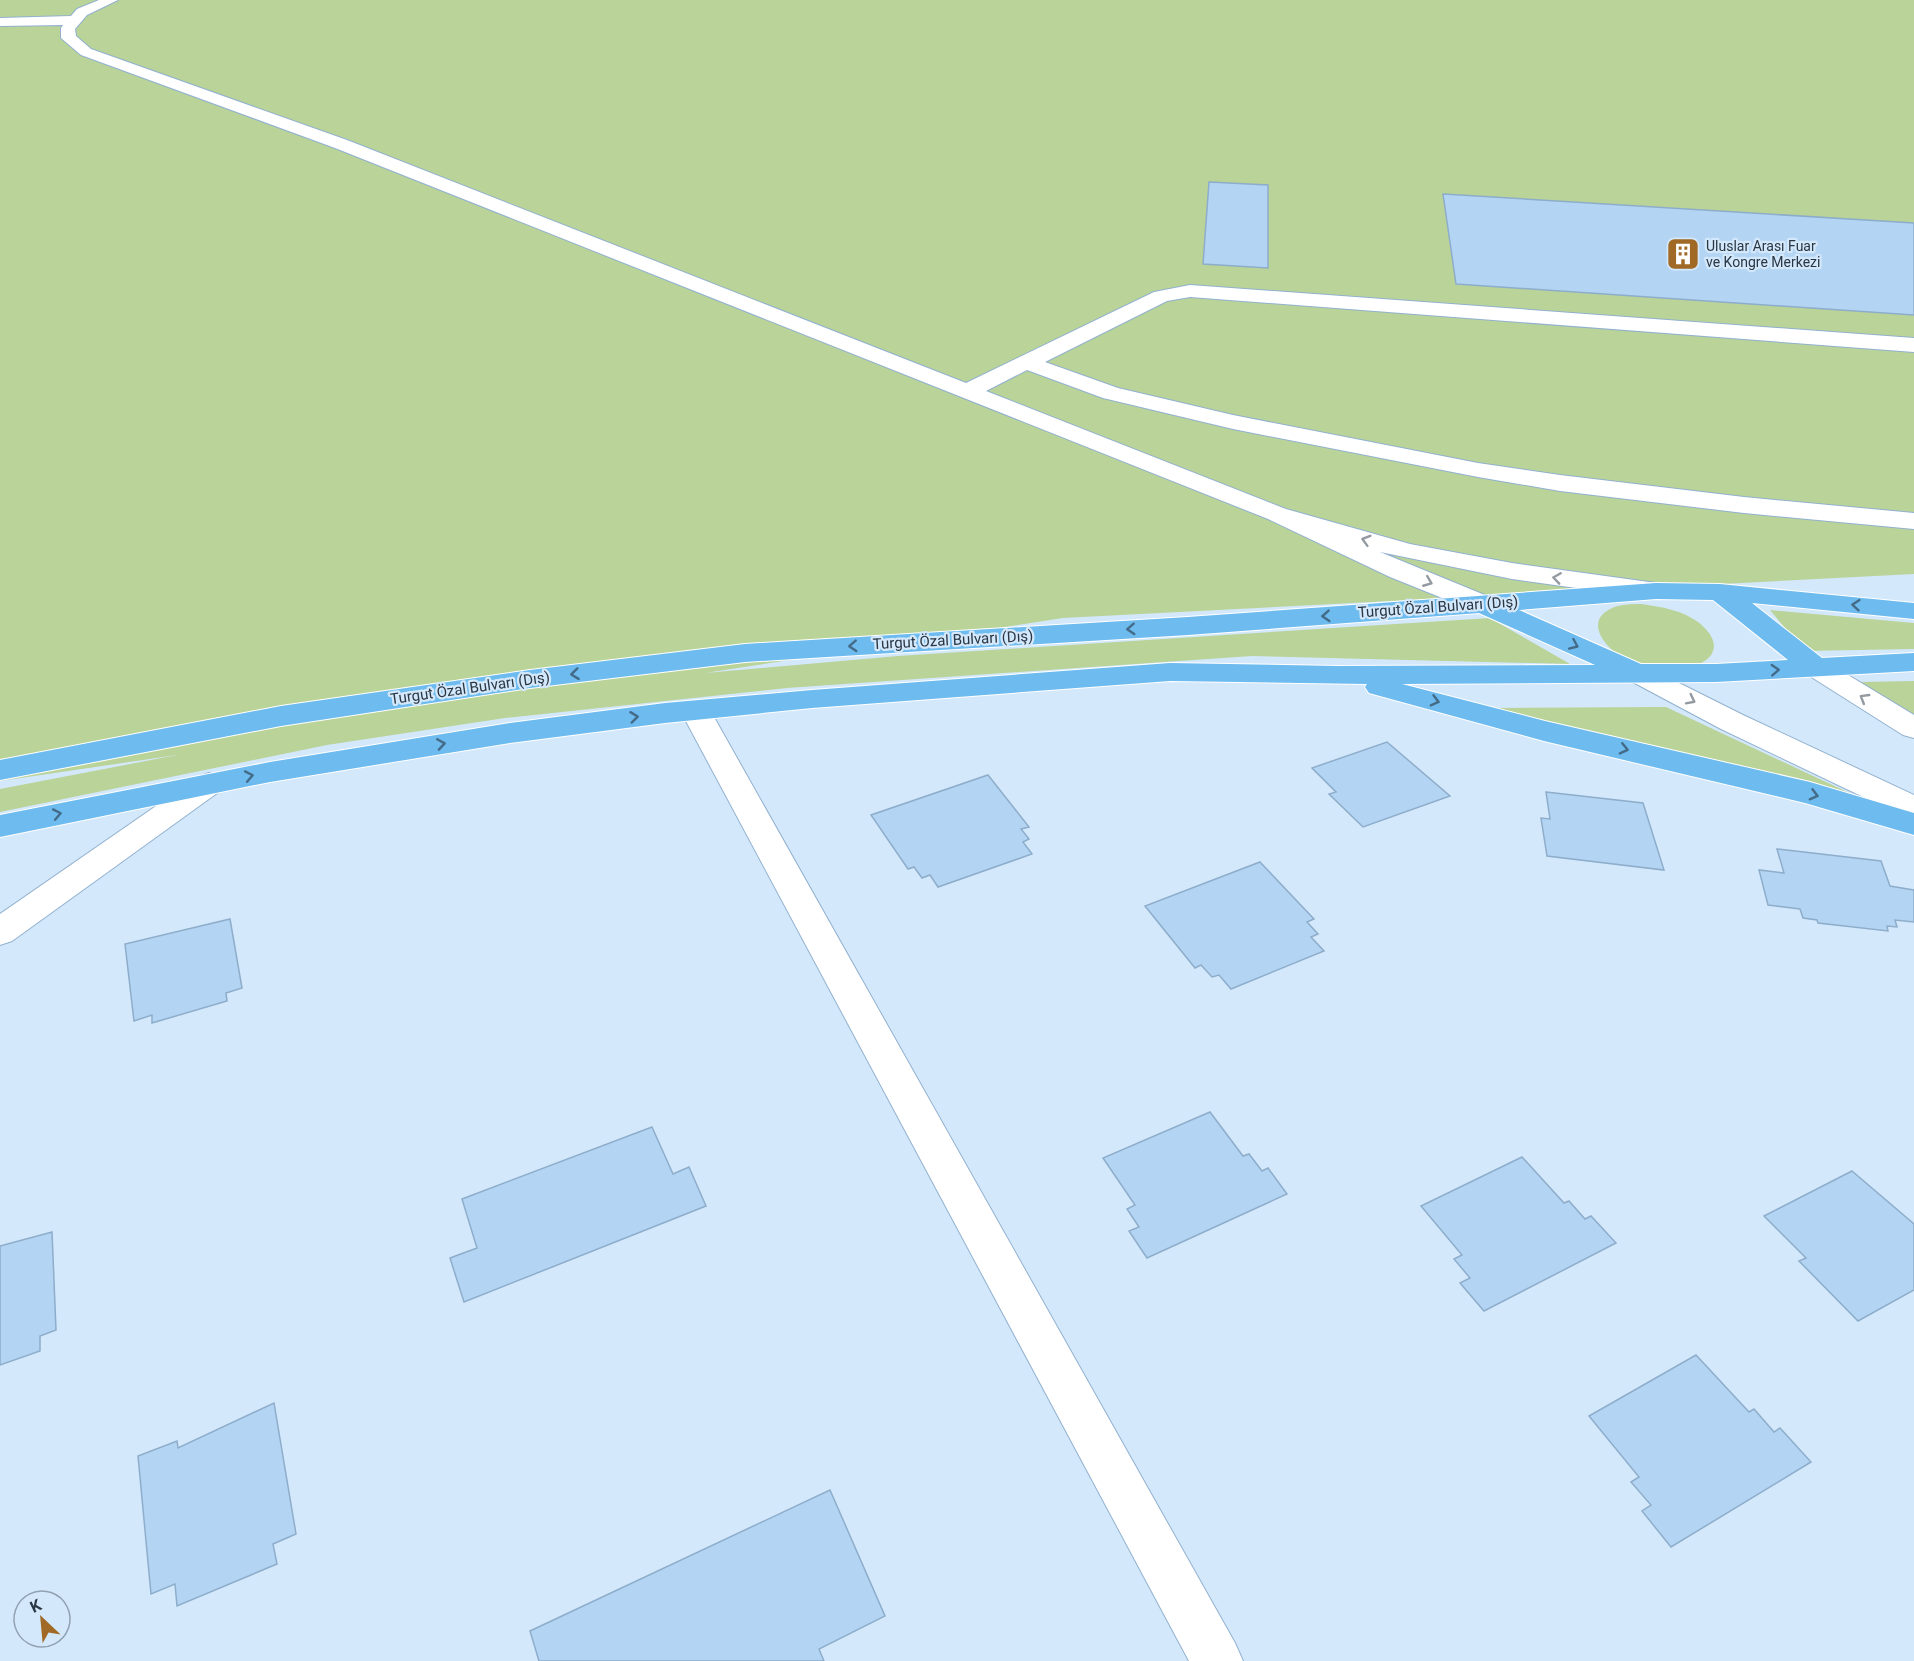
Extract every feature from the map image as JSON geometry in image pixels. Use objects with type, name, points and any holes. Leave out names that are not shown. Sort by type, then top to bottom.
[{"type":"main road","name":"Turgut Özal Bulvarı (Dış)","points":[[0,770],[281,716],[530,679],[745,653],[1188,626],[1656,591],[1720,592],[1914,611]]},
{"type":"main road","points":[[1720,592],[1815,668]]},
{"type":"main road","points":[[1482,604],[1639,674]]},
{"type":"main road","points":[[0,826],[270,772],[510,733],[695,710],[812,699],[1170,672],[1338,675],[1716,673],[1914,662]]},
{"type":"main road","points":[[1338,675],[1544,731],[1810,793],[1914,824]]},
{"type":"street","points":[[111,0],[82,12],[68,28],[69,39],[86,52],[341,144],[968,391],[1277,514],[1400,571],[1482,604]]},
{"type":"street","points":[[0,15],[44,7]]},
{"type":"street","points":[[0,22],[75,20]]},
{"type":"street","points":[[968,391],[1161,296],[1190,291],[1914,345]]},
{"type":"street","points":[[1501,335],[1914,364]]},
{"type":"street","points":[[1025,362],[1110,393],[1233,422],[1478,470],[1734,504],[1914,521]]},
{"type":"street","points":[[1277,514],[1407,551],[1512,571],[1656,591]]},
{"type":"street","points":[[1815,668],[1914,728]]},
{"type":"street","points":[[1639,674],[1732,722],[1914,808]]},
{"type":"street","points":[[695,710],[1217,1661]]},
{"type":"street","points":[[0,932],[209,784]]},
{"type":"green space","points":[[0,0],[1914,0],[1914,574],[1063,618],[705,673],[898,656],[1490,618],[1570,664],[1252,656],[787,688],[505,718],[327,745],[0,812],[0,789],[177,755],[0,781]]},
{"type":"green space","points":[[1642,604],[1678,612],[1698,622],[1708,631],[1713,640],[1712,654],[1698,664],[1677,668],[1640,664],[1613,651],[1600,633],[1599,620],[1603,614],[1614,607]]},
{"type":"green space","points":[[1770,610],[1914,623],[1914,649],[1804,651]]},
{"type":"green space","points":[[1914,681],[1914,716],[1858,682]]},
{"type":"green space","points":[[1666,707],[1873,804],[1491,708]]},
{"type":"building","points":[[1209,182],[1268,185],[1268,268],[1203,264]]},
{"type":"building","name":"Uluslar Arası Fuar ve Kongre Merkezi","points":[[1443,194],[1914,223],[1914,315],[1456,284]]},
{"type":"building","points":[[1387,742],[1450,796],[1363,827],[1329,794],[1336,792],[1312,768]]},
{"type":"building","points":[[988,775],[1029,827],[1021,829],[1029,839],[1023,842],[1032,854],[938,887],[930,875],[922,878],[914,867],[908,869],[871,815]]},
{"type":"building","points":[[1546,792],[1643,803],[1664,870],[1547,856],[1541,818],[1550,819]]},
{"type":"building","points":[[1777,849],[1881,861],[1890,886],[1914,890],[1914,922],[1895,920],[1897,927],[1887,926],[1888,931],[1818,923],[1817,920],[1803,918],[1800,909],[1768,905],[1759,870],[1784,873]]},
{"type":"building","points":[[1260,862],[1314,919],[1307,922],[1318,934],[1311,937],[1324,951],[1231,989],[1219,975],[1212,977],[1201,965],[1195,968],[1145,906]]},
{"type":"building","points":[[230,919],[242,988],[226,993],[227,1001],[152,1023],[152,1015],[134,1021],[125,944]]},
{"type":"building","points":[[1210,1112],[1243,1156],[1249,1154],[1262,1171],[1268,1168],[1287,1194],[1147,1258],[1129,1231],[1139,1227],[1127,1209],[1135,1205],[1103,1158]]},
{"type":"building","points":[[652,1127],[673,1174],[689,1167],[706,1206],[464,1302],[450,1258],[477,1248],[462,1199]]},
{"type":"building","points":[[1522,1157],[1564,1203],[1569,1201],[1585,1219],[1591,1216],[1616,1243],[1484,1311],[1460,1283],[1470,1278],[1454,1259],[1462,1255],[1421,1206]]},
{"type":"building","points":[[1852,1171],[1914,1224],[1914,1290],[1858,1321],[1799,1261],[1806,1258],[1764,1216]]},
{"type":"building","points":[[52,1232],[56,1330],[40,1336],[40,1351],[0,1365],[0,1246]]},
{"type":"building","points":[[1696,1355],[1749,1412],[1754,1409],[1774,1432],[1780,1428],[1811,1462],[1671,1547],[1642,1511],[1651,1505],[1631,1482],[1639,1477],[1589,1416]]},
{"type":"building","points":[[274,1403],[296,1534],[273,1544],[277,1564],[177,1606],[175,1584],[151,1594],[138,1456],[177,1441],[178,1448]]},
{"type":"building","points":[[830,1490],[885,1616],[819,1649],[824,1661],[539,1661],[530,1631]]},
{"type":"place","name":"Uluslar Arası Fuar ve Kongre Merkezi","points":[[1683,254]]}]
